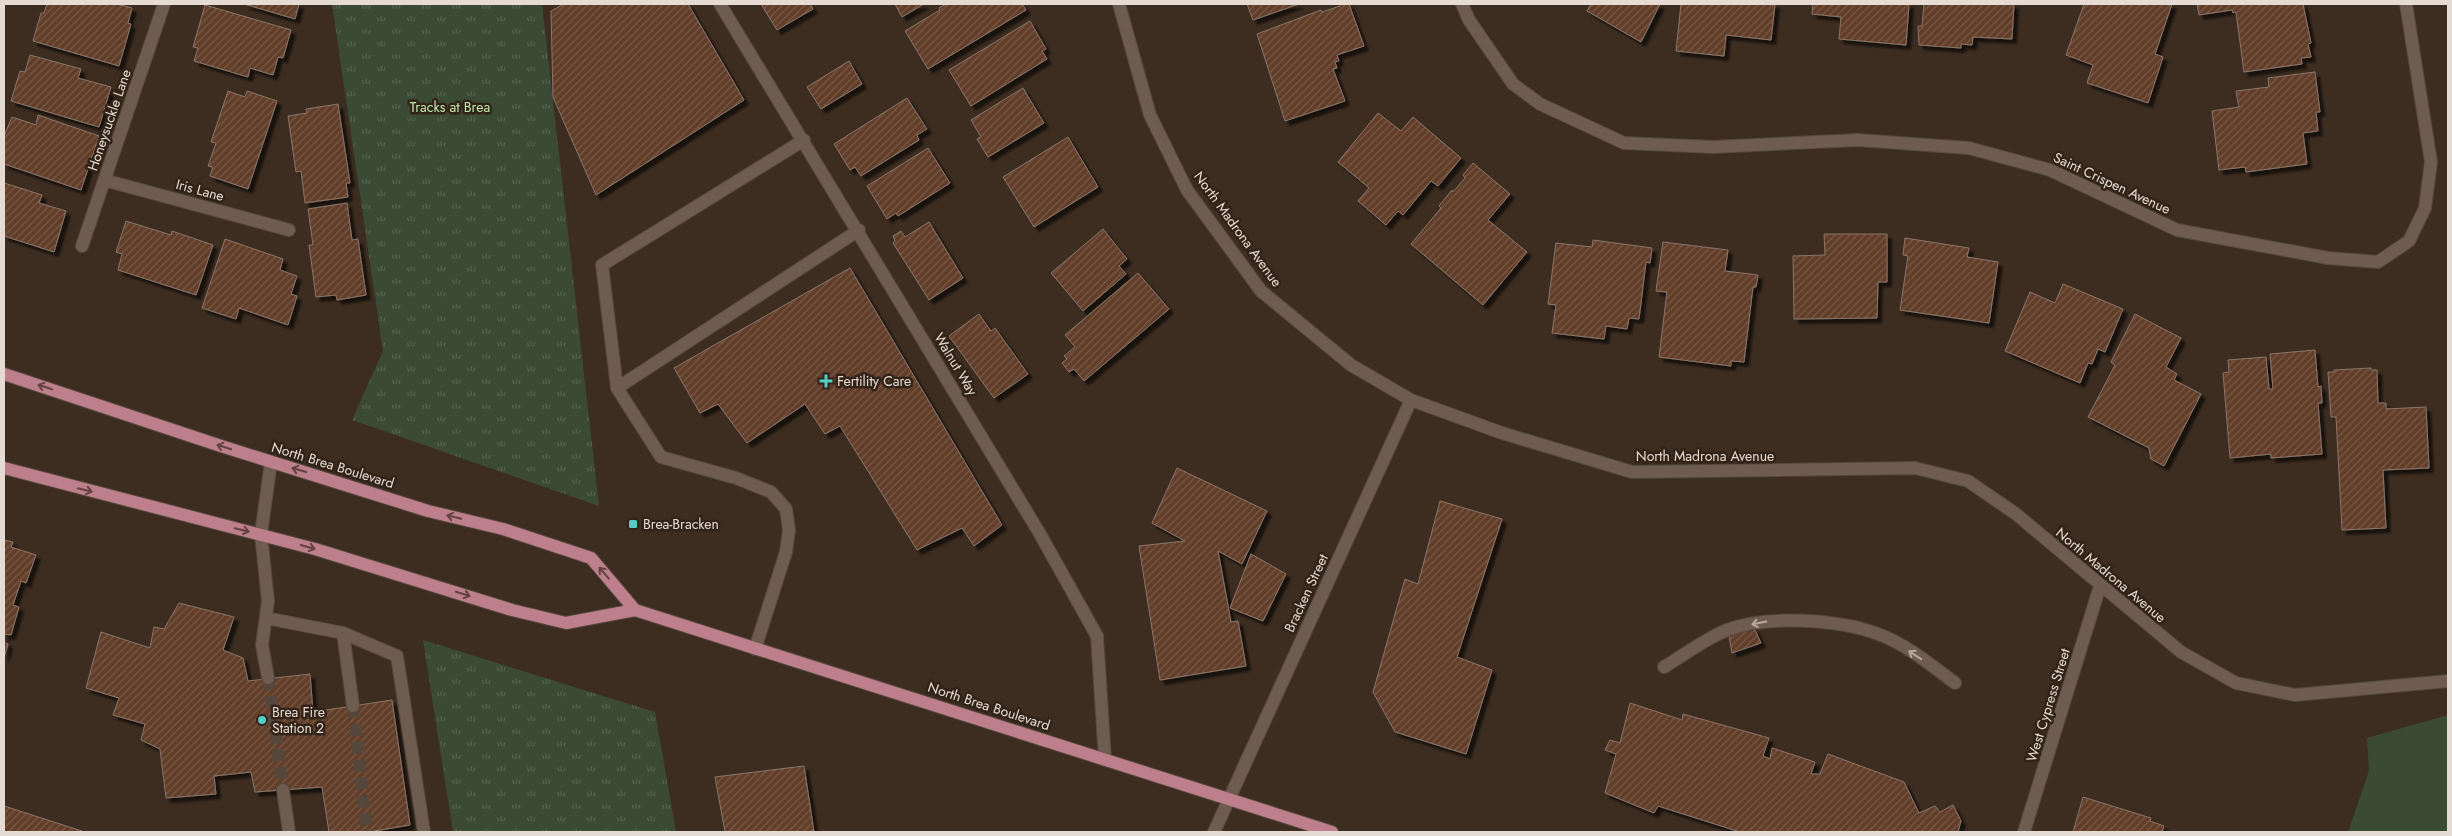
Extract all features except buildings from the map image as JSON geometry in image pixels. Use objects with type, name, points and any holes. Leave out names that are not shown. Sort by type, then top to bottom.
[{"type":"main road","name":"North Brea Boulevard","points":[[4,374],[271,462],[428,511],[503,529],[591,558],[635,610]]},
{"type":"main road","name":"North Brea Boulevard","points":[[4,468],[261,534],[512,610],[566,623],[635,610],[1332,832]]},
{"type":"street","name":"Honeysuckle Lane","points":[[82,246],[164,4]]},
{"type":"street","name":"Walnut Way","points":[[720,4],[859,230],[1040,534],[1097,636],[1105,760]]},
{"type":"street","name":"North Madrona Avenue","points":[[1119,4],[1150,115],[1187,190],[1255,283],[1261,291],[1297,322],[1351,365],[1411,400],[1502,433],[1632,472],[1914,468],[1968,481],[2016,514],[2181,652],[2236,683],[2295,695],[2448,681]]},
{"type":"street","name":"Saint Crispen Avenue","points":[[1462,4],[1469,20],[1513,84],[1540,104],[1624,143],[1713,147],[1858,140],[1968,148],[2050,170],[2177,230],[2328,258],[2378,262],[2410,241],[2425,208],[2431,162],[2406,4]]},
{"type":"street","points":[[755,649],[786,552],[789,530],[786,509],[771,492],[736,478],[661,457],[617,388],[602,265],[804,140]]},
{"type":"street","name":"Iris Lane","points":[[104,180],[289,230]]},
{"type":"street","points":[[617,388],[859,230]]},
{"type":"street","name":"Bracken Street","points":[[1214,832],[1411,400]]},
{"type":"street","points":[[268,678],[262,645],[268,602],[261,534],[271,462]]},
{"type":"street","name":"West Cypress Street","points":[[2024,832],[2100,586]]},
{"type":"street","points":[[266,618],[343,633],[397,656],[424,832]]},
{"type":"street","points":[[1664,667],[1727,630],[1769,621],[1832,624],[1878,634],[1914,653],[1955,683]]},
{"type":"street","points":[[343,633],[353,706]]},
{"type":"street","points":[[283,790],[289,832]]},
{"type":"green space","name":"Tracks at Brea","points":[[332,4],[542,4],[599,506],[352,420],[383,351]]},
{"type":"green space","points":[[423,640],[655,712],[676,832],[453,832]]},
{"type":"green space","points":[[2448,715],[2448,832],[2348,832],[2369,771],[2367,738]]},
{"type":"tunnel","points":[[268,678],[283,790]]},
{"type":"tunnel","points":[[353,706],[367,832]]},
{"type":"place","name":"Fertility Care","points":[[826,381]]},
{"type":"place","name":"Brea-Bracken","points":[[633,524]]},
{"type":"place","name":"Brea Fire Station 2","points":[[262,720]]}]
